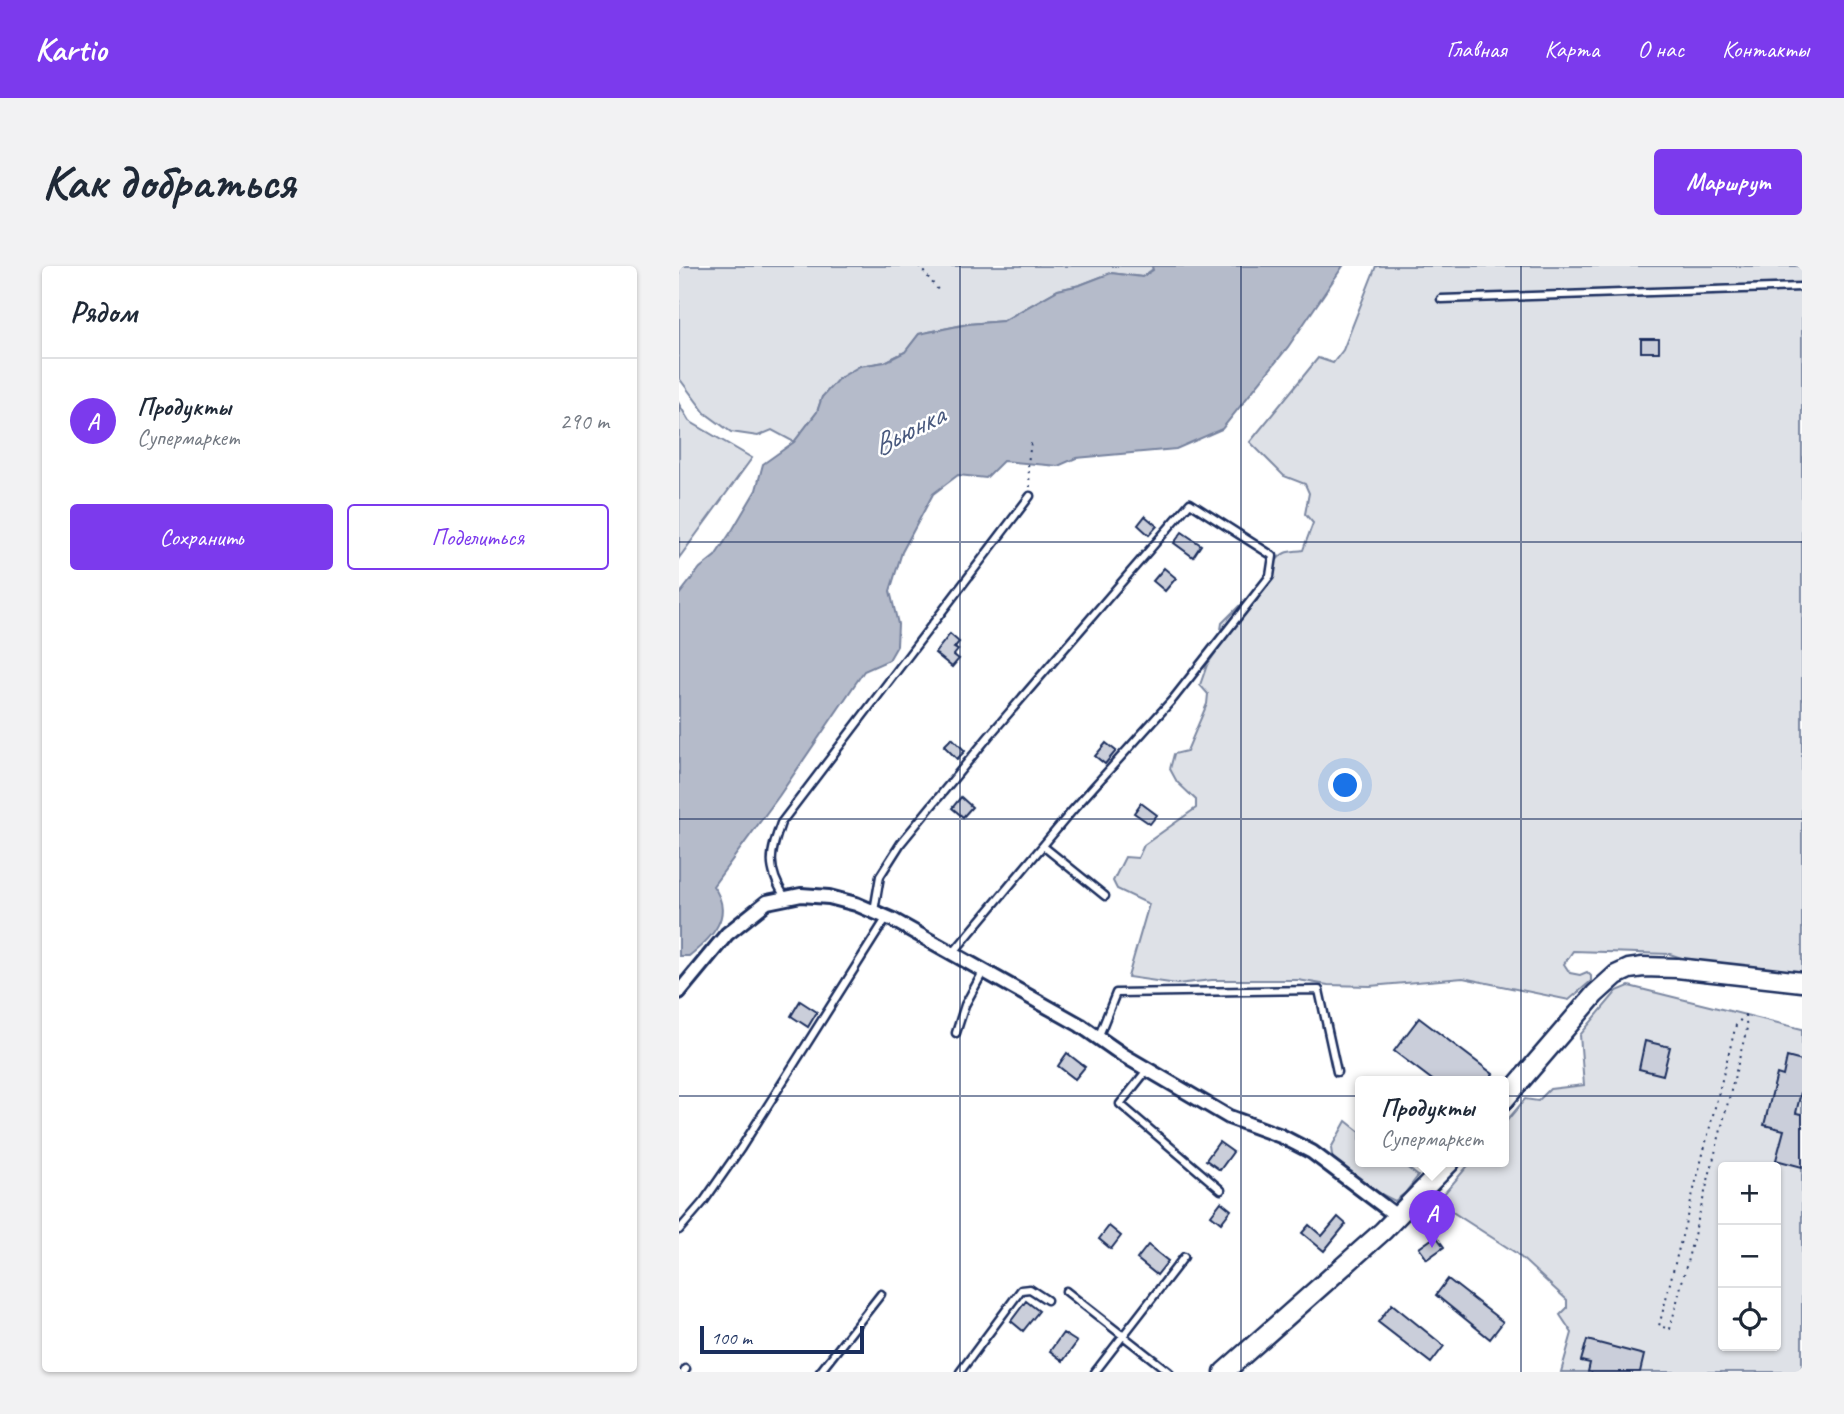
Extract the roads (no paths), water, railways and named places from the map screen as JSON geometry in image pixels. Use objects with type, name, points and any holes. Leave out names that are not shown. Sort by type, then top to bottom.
[{"type":"main road","points":[[1509,1094],[1595,994],[1609,979],[1622,972],[1636,967],[1663,967],[1802,982]]},
{"type":"main road","points":[[1230,1370],[1398,1217],[1445,1167]]},
{"type":"street","points":[[679,992],[726,934],[757,907],[767,902],[801,895],[829,897],[874,911],[1080,1025],[1147,1070],[1230,1117],[1281,1136],[1312,1152],[1398,1217]]},
{"type":"lane","points":[[1441,299],[1802,287]]},
{"type":"lane","points":[[785,897],[775,882],[771,865],[771,852],[781,823],[1030,496]]},
{"type":"lane","points":[[874,911],[880,876],[901,843],[989,736],[1190,503],[1273,556],[1270,576],[1173,699],[1106,772],[952,954]]},
{"type":"lane","points":[[1043,846],[1105,896]]},
{"type":"lane","points":[[679,1230],[709,1195],[741,1148],[887,917]]},
{"type":"lane","points":[[956,1033],[965,1005],[983,972]]},
{"type":"lane","points":[[1098,1038],[1116,993],[1319,990],[1338,1072]]},
{"type":"lane","points":[[1147,1070],[1120,1104],[1221,1189]]},
{"type":"lane","points":[[1095,1372],[1184,1257]]},
{"type":"lane","points":[[960,1372],[1021,1290],[1030,1289],[1047,1300]]},
{"type":"lane","points":[[1066,1291],[1169,1372]]},
{"type":"lane","points":[[820,1372],[881,1293]]},
{"type":"water","name":"Вьюнка","points":[[1152,266],[1343,266],[1288,347],[1222,429],[1176,449],[1076,458],[1058,466],[1003,461],[986,478],[958,475],[933,494],[902,552],[890,591],[898,624],[897,646],[889,660],[864,671],[779,796],[713,886],[722,907],[713,934],[689,956],[679,956],[679,595],[700,568],[715,556],[733,529],[756,490],[763,464],[794,442],[817,412],[822,397],[838,379],[860,366],[885,362],[905,352],[919,334],[968,324],[1003,321],[1058,290],[1111,273],[1142,277],[1153,270]]},
{"type":"place","name":"Продукты","points":[[1432,1248]]}]
